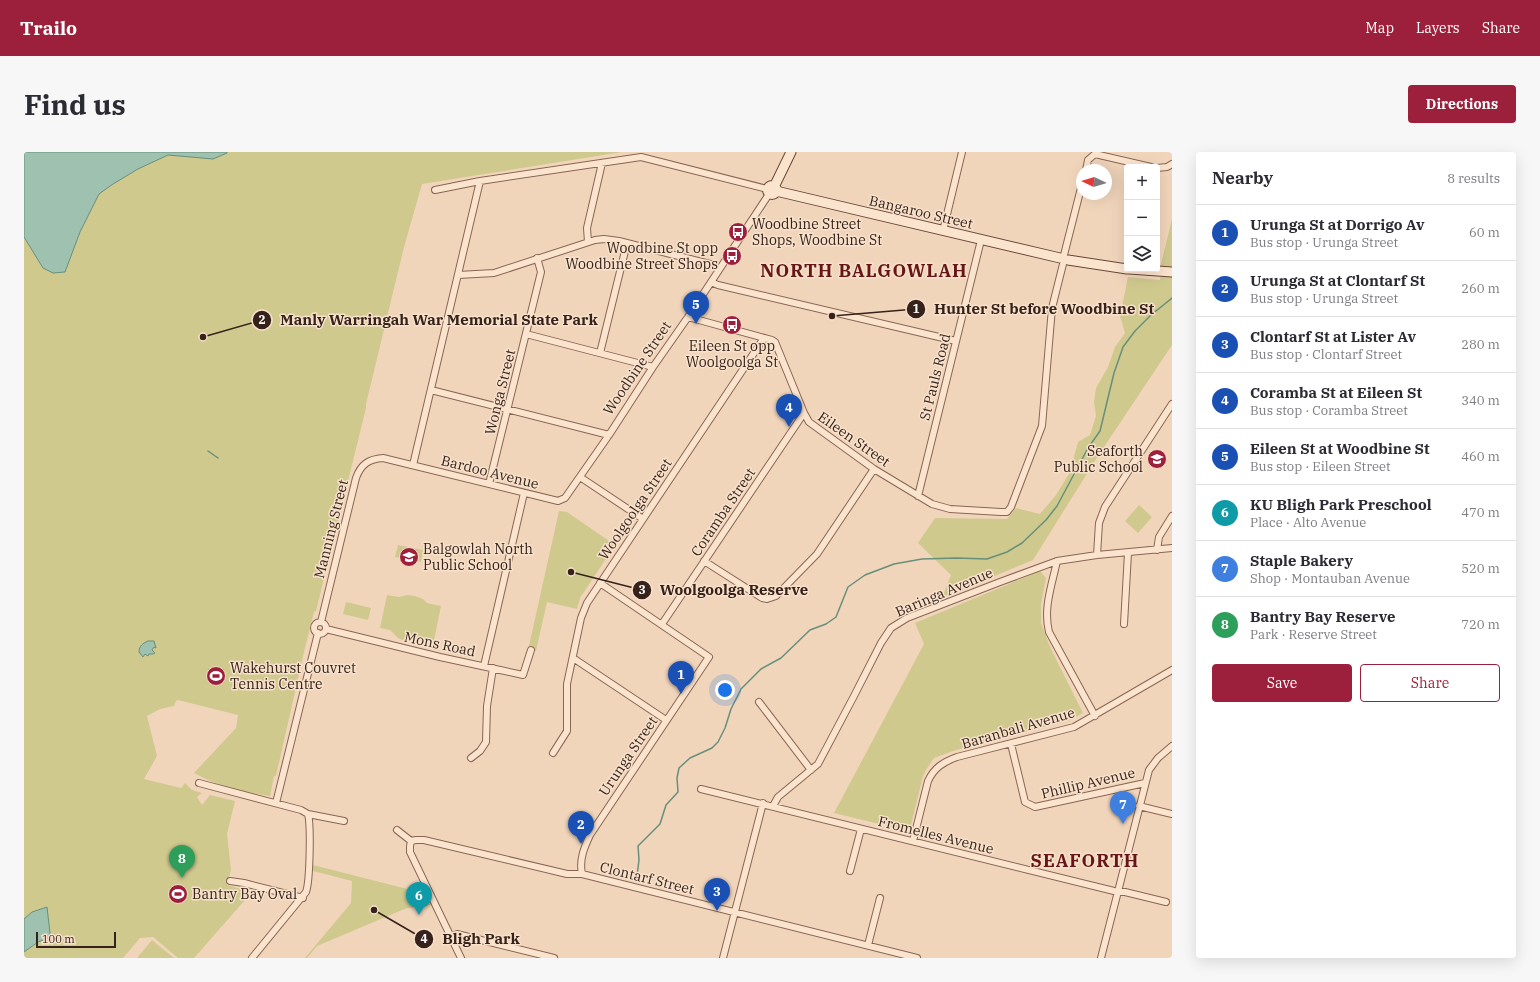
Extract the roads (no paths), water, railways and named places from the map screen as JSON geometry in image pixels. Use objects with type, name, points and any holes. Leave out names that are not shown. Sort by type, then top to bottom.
[{"type":"street","name":"Woodbine Street","points":[[580,477],[772,190],[791,152]]},
{"type":"street","points":[[943,231],[962,152]]},
{"type":"street","name":"Bangaroo Street","points":[[435,190],[602,163],[641,154],[772,190],[981,240],[1064,259],[1124,268]]},
{"type":"street","points":[[1087,164],[1088,160],[1095,154],[1139,164]]},
{"type":"street","points":[[588,242],[588,228],[602,163]]},
{"type":"street","points":[[1160,168],[1167,167],[1172,164]]},
{"type":"street","points":[[413,465],[480,182]]},
{"type":"street","points":[[1064,259],[1078,200]]},
{"type":"street","points":[[458,275],[494,272],[588,242],[604,239],[612,239],[714,265],[719,269]]},
{"type":"street","name":"St Pauls Road","points":[[918,496],[981,240]]},
{"type":"street","points":[[600,353],[627,243]]},
{"type":"street","name":"Wonga Street","points":[[489,484],[541,272],[538,258]]},
{"type":"street","name":"Eileen Street","points":[[688,317],[772,340],[777,345],[804,413],[812,426],[874,469],[918,496],[932,504],[950,509],[1007,512],[1011,507],[1042,426],[1052,308],[1064,259]]},
{"type":"street","name":"Bangaroo Street","points":[[1160,271],[1172,272]]},
{"type":"street","points":[[711,282],[956,342]]},
{"type":"street","points":[[526,334],[653,367]]},
{"type":"street","name":"Woolgoolga Street","points":[[553,753],[567,731],[567,684],[581,618],[587,603],[764,338]]},
{"type":"street","points":[[431,390],[609,435]]},
{"type":"street","points":[[1097,555],[1099,523],[1105,506],[1172,404]]},
{"type":"street","name":"Coramba Street","points":[[662,624],[804,413]]},
{"type":"street","name":"Bardoo Avenue","points":[[383,458],[558,501],[562,501],[580,477]]},
{"type":"street","name":"Manning Street","points":[[321,622],[359,470],[363,465],[372,459],[383,458]]},
{"type":"street","points":[[704,561],[762,598],[767,599],[776,596],[817,554],[874,469]]},
{"type":"street","points":[[580,477],[643,519]]},
{"type":"street","points":[[484,666],[524,493]]},
{"type":"street","points":[[1157,550],[1159,538],[1172,516]]},
{"type":"street","name":"Baringa Avenue","points":[[773,806],[778,797],[818,764],[881,643],[891,628],[907,618],[1057,561],[1097,555],[1172,548]]},
{"type":"street","points":[[1124,624],[1128,553]]},
{"type":"street","points":[[1057,561],[1046,609],[1049,632],[1095,716]]},
{"type":"street","points":[[600,583],[662,624]]},
{"type":"street","points":[[321,622],[324,624],[326,629],[322,633],[318,633],[315,631],[314,626],[321,622]]},
{"type":"street","name":"Urunga Street","points":[[582,874],[580,864],[590,835],[709,657],[662,624]]},
{"type":"street","name":"Mons Road","points":[[326,629],[440,657],[523,675],[531,650]]},
{"type":"street","points":[[276,803],[318,633]]},
{"type":"street","points":[[573,658],[666,720]]},
{"type":"street","points":[[471,758],[480,751],[486,742],[487,706],[493,668]]},
{"type":"street","name":"Baranbali Avenue","points":[[913,840],[928,781],[937,767],[946,761],[1074,727],[1172,670]]},
{"type":"street","points":[[759,702],[810,770]]},
{"type":"street","name":"Phillip Avenue","points":[[1011,744],[1025,802],[1035,808],[1145,783]]},
{"type":"street","points":[[1101,958],[1149,770],[1158,758],[1172,746]]},
{"type":"street","points":[[199,783],[301,810],[308,814],[344,821]]},
{"type":"street","name":"Fromelles Avenue","points":[[701,789],[763,803],[861,829],[913,840],[1118,892],[1125,892],[1166,902]]},
{"type":"street","points":[[723,958],[763,803]]},
{"type":"street","points":[[1139,806],[1172,814]]},
{"type":"street","points":[[252,958],[303,898],[308,886],[308,814]]},
{"type":"street","points":[[850,871],[861,829]]},
{"type":"street","points":[[397,830],[411,841],[410,852],[461,958]]},
{"type":"street","name":"Clontarf Street","points":[[411,841],[424,840],[567,874],[582,874],[918,958]]},
{"type":"street","points":[[230,881],[244,882],[303,898]]},
{"type":"street","points":[[868,945],[880,898]]},
{"type":"street","points":[[451,937],[457,934],[554,958]]},
{"type":"waterway","points":[[634,878],[637,876],[639,860],[638,846],[660,824],[666,805],[678,792],[677,778],[679,768],[690,758],[712,748],[718,742],[725,728],[731,709],[741,689],[761,669],[781,658],[810,630],[826,624],[836,617],[848,587],[865,575],[894,564],[922,559],[987,559],[1007,552],[1022,543],[1046,520],[1057,506],[1088,448],[1100,431],[1114,373],[1123,347],[1135,331],[1151,315],[1172,298]]},
{"type":"waterway","points":[[208,451],[218,458]]},
{"type":"place","name":"Woodbine Street Shops, Woodbine St","points":[[738,232]]},
{"type":"place","name":"Woodbine St opp Woodbine Street Shops","points":[[732,256]]},
{"type":"place","name":"Hunter St before Woodbine St","points":[[832,316]]},
{"type":"place","name":"Eileen St at Woodbine St","points":[[696,324]]},
{"type":"place","name":"Eileen St opp Woolgoolga St","points":[[732,325]]},
{"type":"place","name":"Manly Warringah War Memorial State Park","points":[[203,337]]},
{"type":"place","name":"Coramba St at Eileen St","points":[[789,427]]},
{"type":"place","name":"Seaforth Public School","points":[[1157,459]]},
{"type":"place","name":"Balgowlah North Public School","points":[[409,557]]},
{"type":"place","name":"Woolgoolga Reserve","points":[[571,572]]},
{"type":"place","name":"Wakehurst Couvret Tennis Centre","points":[[216,676]]},
{"type":"place","name":"Urunga St at Dorrigo Av","points":[[681,694]]},
{"type":"place","name":"Staple Bakery","points":[[1123,824]]},
{"type":"place","name":"Urunga St at Clontarf St","points":[[581,844]]},
{"type":"place","name":"Bantry Bay Reserve","points":[[182,878]]},
{"type":"place","name":"Bantry Bay Oval","points":[[178,894]]},
{"type":"place","name":"Bligh Park","points":[[374,910]]},
{"type":"place","name":"Clontarf St at Lister Av","points":[[717,911]]},
{"type":"place","name":"KU Bligh Park Preschool","points":[[419,915]]},
{"type":"district","name":"NORTH BALGOWLAH","points":[[864,270]]},
{"type":"district","name":"SEAFORTH","points":[[1085,860]]}]
